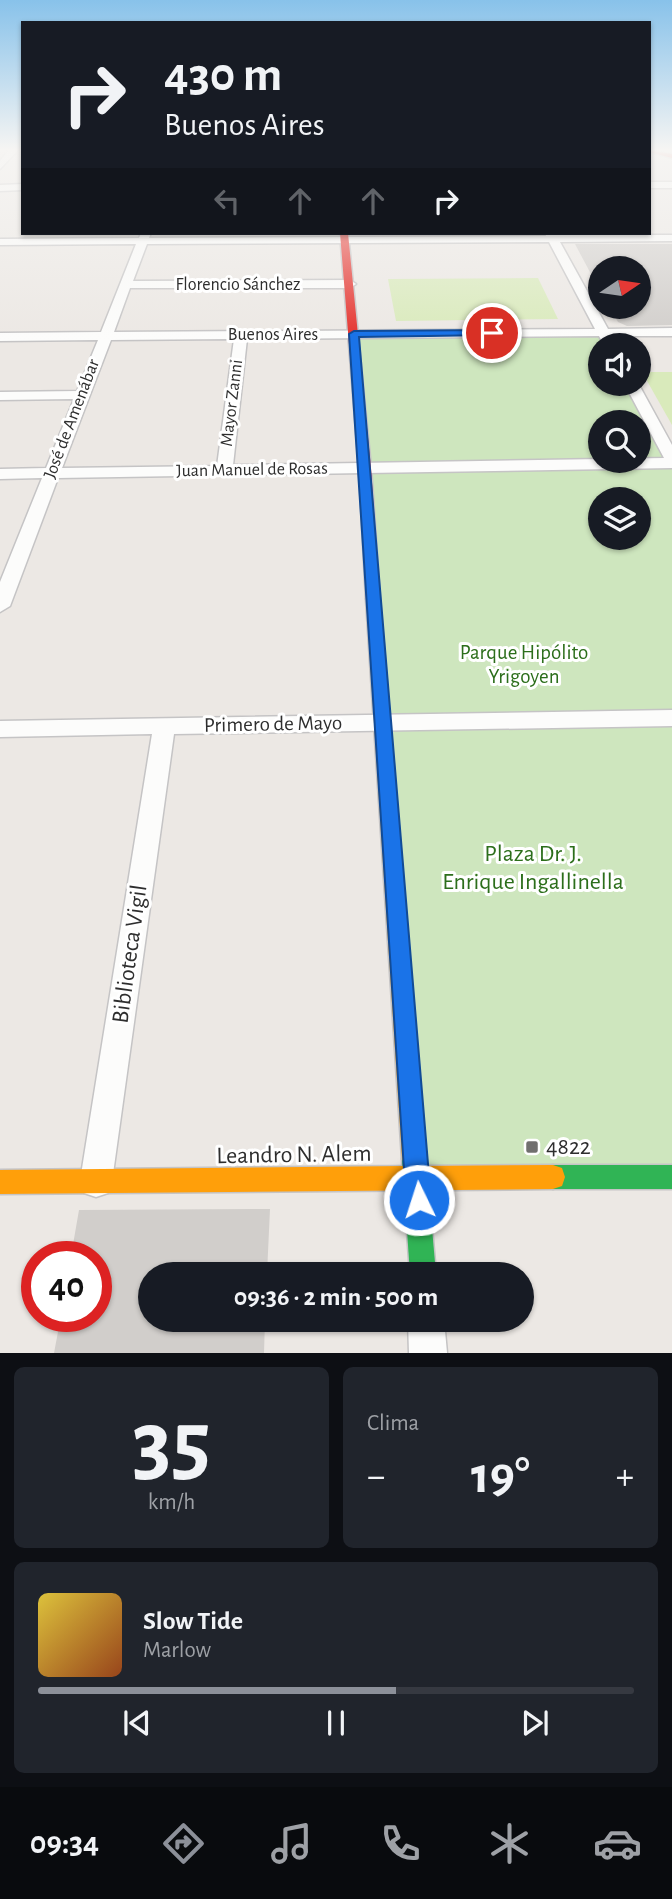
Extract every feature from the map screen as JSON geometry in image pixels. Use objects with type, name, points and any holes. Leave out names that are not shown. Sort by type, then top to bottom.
[{"type":"street","points":[[344,236],[365,468],[380,722],[422,1262]]},
{"type":"street","points":[[551,236],[604,333]]},
{"type":"street","points":[[0,242],[145,237],[672,238]]},
{"type":"street","name":"José de Amenábar","points":[[0,606],[9,563],[51,474],[80,395],[145,237]]},
{"type":"street","name":"Florencio Sánchez","points":[[125,285],[350,284]]},
{"type":"street","name":"Buenos Aires","points":[[651,334],[672,332]]},
{"type":"street","name":"Buenos Aires","points":[[0,337],[354,334],[588,339]]},
{"type":"street","name":"Mayor Zanni","points":[[224,470],[240,335]]},
{"type":"street","points":[[0,396],[80,395]]},
{"type":"street","points":[[638,396],[672,461]]},
{"type":"street","name":"Juan Manuel de Rosas","points":[[0,474],[672,461]]},
{"type":"street","name":"Primero de Mayo","points":[[0,730],[672,718]]},
{"type":"street","name":"Biblioteca Vigil","points":[[96,1181],[164,726]]},
{"type":"street","name":"Leandro N. Alem","points":[[0,1182],[417,1176],[672,1177]]},
{"type":"street","points":[[427,1332],[428,1353]]},
{"type":"green space","points":[[538,278],[558,319],[396,321],[388,279]]},
{"type":"green space","name":"Parque Hipólito Yrigoyen","points":[[604,332],[588,333],[588,396],[638,396],[646,410],[588,410],[588,473],[651,473],[651,420],[672,459],[672,1177],[417,1176],[353,335]]},
{"type":"green space","points":[[651,372],[672,372],[672,425],[651,388]]},
{"type":"building","points":[[575,244],[672,244],[672,325],[627,326],[616,319],[651,319],[651,256],[588,256],[588,268]]},
{"type":"building","points":[[270,1209],[268,1262],[138,1262],[138,1332],[265,1332],[264,1353],[54,1353],[58,1332],[112,1332],[112,1241],[74,1241],[79,1210]]},
{"type":"traffic: fast","points":[[414,1159],[422,1262]]},
{"type":"traffic: fast","points":[[553,1177],[672,1177]]},
{"type":"traffic: slow","points":[[373,599],[414,1159]]},
{"type":"traffic: slow","points":[[0,1182],[553,1177]]},
{"type":"traffic: jam","points":[[344,235],[365,468],[373,599]]},
{"type":"place","name":"4822","points":[[532,1147]]},
{"type":"route","points":[[419,1200],[380,722],[354,334],[492,333]]},
{"type":"park label","name":"Plaza Dr. J. Enrique Ingallinella","points":[[533,868]]}]
